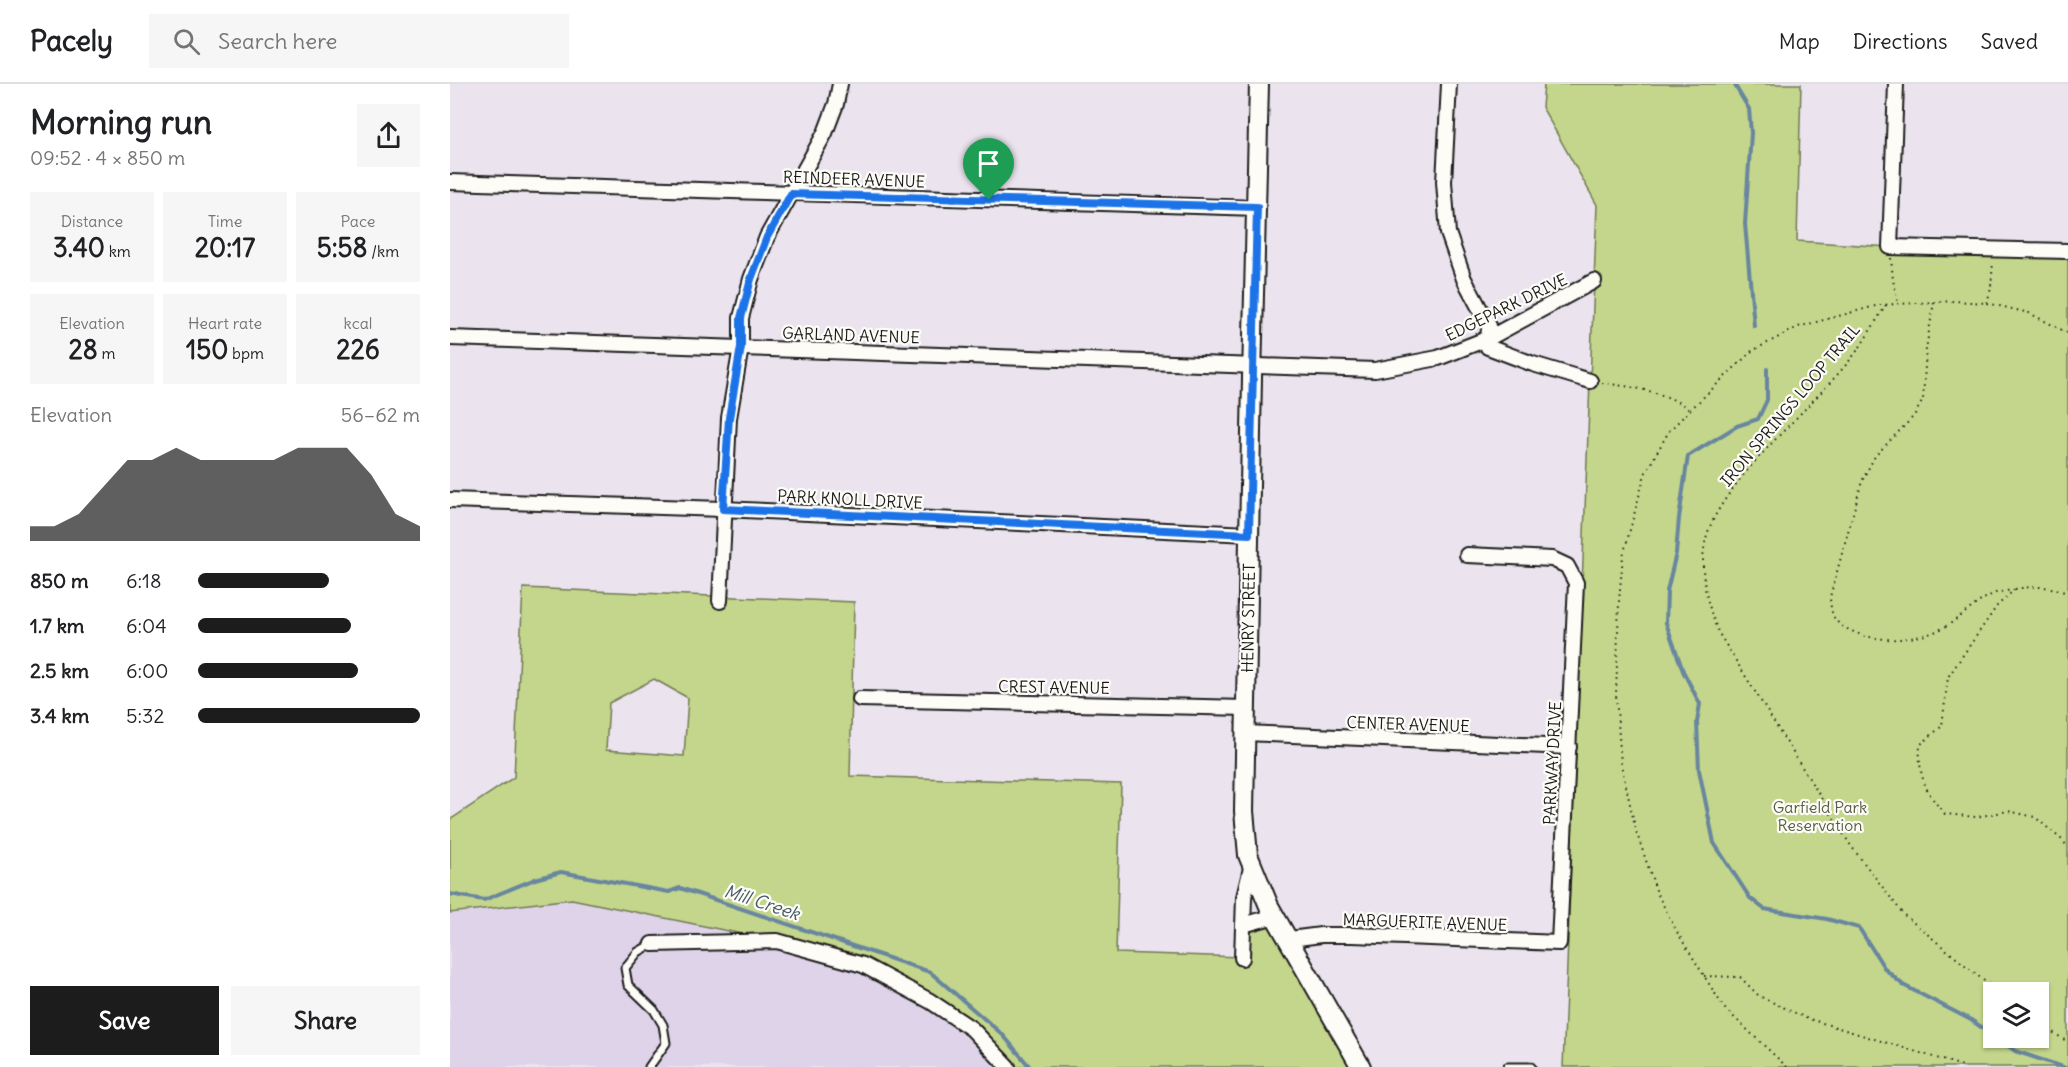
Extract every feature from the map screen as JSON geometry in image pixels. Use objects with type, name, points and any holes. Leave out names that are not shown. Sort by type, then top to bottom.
[{"type":"street","points":[[720,601],[729,418],[741,347],[741,318],[751,279],[767,237],[825,133],[836,104],[840,84]]},
{"type":"street","name":"HENRY STREET","points":[[1259,84],[1246,733],[1245,811],[1248,855],[1269,906],[1290,939],[1361,1067]]},
{"type":"street","points":[[1449,84],[1444,182],[1448,233],[1464,279],[1489,326],[1488,347],[1533,364],[1590,381]]},
{"type":"street","points":[[1896,84],[1890,247],[2068,251]]},
{"type":"street","name":"REINDEER AVENUE","points":[[450,182],[1257,207]]},
{"type":"street","name":"EDGEPARK DRIVE","points":[[1252,365],[1375,370],[1438,358],[1488,338],[1594,281]]},
{"type":"street","name":"GARLAND AVENUE","points":[[450,338],[1252,365]]},
{"type":"street","name":"PARK KNOLL DRIVE","points":[[450,500],[723,509],[1249,534]]},
{"type":"street","name":"PARKWAY DRIVE","points":[[1467,555],[1552,559],[1567,566],[1576,583],[1559,944]]},
{"type":"street","name":"CREST AVENUE","points":[[860,699],[1247,708]]},
{"type":"street","name":"CENTER AVENUE","points":[[1246,733],[1569,747]]},
{"type":"street","name":"HENRY STREET","points":[[1242,957],[1244,897],[1252,864]]},
{"type":"street","points":[[1243,925],[1275,916]]},
{"type":"street","name":"MARGUERITE AVENUE","points":[[1290,939],[1321,935],[1353,935],[1559,944]]},
{"type":"street","points":[[652,944],[777,941],[863,965],[930,1001],[972,1029],[1008,1067]]},
{"type":"lane","points":[[649,1067],[666,1043],[663,1025],[654,1010],[628,986],[625,968],[638,952],[652,944]]},
{"type":"lane","points":[[1507,1067],[1531,1067]]},
{"type":"path","points":[[1890,247],[1898,303]]},
{"type":"path","points":[[1987,303],[1993,250]]},
{"type":"path","points":[[1787,1067],[1724,1008],[1677,932],[1657,892],[1636,831],[1621,764],[1616,695],[1623,556],[1645,474],[1669,431],[1690,410],[1752,351],[1798,327],[1898,303],[1954,301],[1987,303],[2029,313],[2068,333]]},
{"type":"path","points":[[1934,302],[1926,349],[1923,400],[1914,416],[1875,456],[1862,481],[1830,597],[1831,611],[1840,626],[1864,637],[1899,639],[1926,634],[1942,628],[1993,594],[2035,586],[2068,594]]},
{"type":"path","name":"IRON SPRINGS LOOP TRAIL","points":[[1886,305],[1861,346],[1805,409],[1775,438],[1719,508],[1705,543],[1702,571],[1709,607],[1718,632],[1851,846],[1904,915],[1986,982]]},
{"type":"path","points":[[1590,381],[1639,388],[1680,402],[1690,410]]},
{"type":"path","points":[[2014,590],[1998,606],[1948,677],[1942,726],[1920,745],[1919,766],[1931,799],[1945,814],[1976,817],[2008,811],[2035,817],[2068,847]]},
{"type":"path","points":[[1704,976],[1740,977],[1759,996],[1806,1018],[1966,1067]]},
{"type":"path","points":[[2049,1030],[2068,1042]]},
{"type":"shaded area","points":[[572,899],[777,941],[863,965],[930,1001],[1008,1067],[450,1067],[450,913]]},
{"type":"green space","name":"Garfield Park Reservation","points":[[1544,84],[1801,84],[1797,241],[1890,247],[2068,251],[2068,1067],[1563,1067],[1597,205],[1542,107]]},
{"type":"green space","points":[[523,588],[854,602],[850,776],[1121,784],[1116,953],[1242,957],[1243,925],[1275,916],[1361,1067],[1008,1067],[972,1029],[863,965],[777,941],[572,899],[450,913],[450,820],[514,777]],"holes":[[[654,679],[688,698],[684,756],[606,750],[609,703]]]},
{"type":"waterway","points":[[1734,84],[1749,109],[1751,133],[1745,224],[1754,326]]},
{"type":"waterway","points":[[1767,369],[1767,400],[1758,419],[1737,426],[1688,456],[1676,553],[1667,591],[1666,623],[1683,671],[1700,704],[1697,722],[1699,770],[1714,843],[1750,898],[1764,909],[1827,919],[1859,928],[1885,969],[1903,985],[1983,1028]]},
{"type":"waterway","name":"Mill Creek","points":[[450,894],[484,900],[535,879],[561,872],[669,892],[680,888],[930,972],[1003,1035],[1030,1067]]},
{"type":"waterway","points":[[2011,1048],[2063,1067]]},
{"type":"route","points":[[791,194],[989,200],[1257,207],[1249,534],[723,509],[729,418],[741,347],[741,318],[751,279],[767,237],[791,194]]}]
